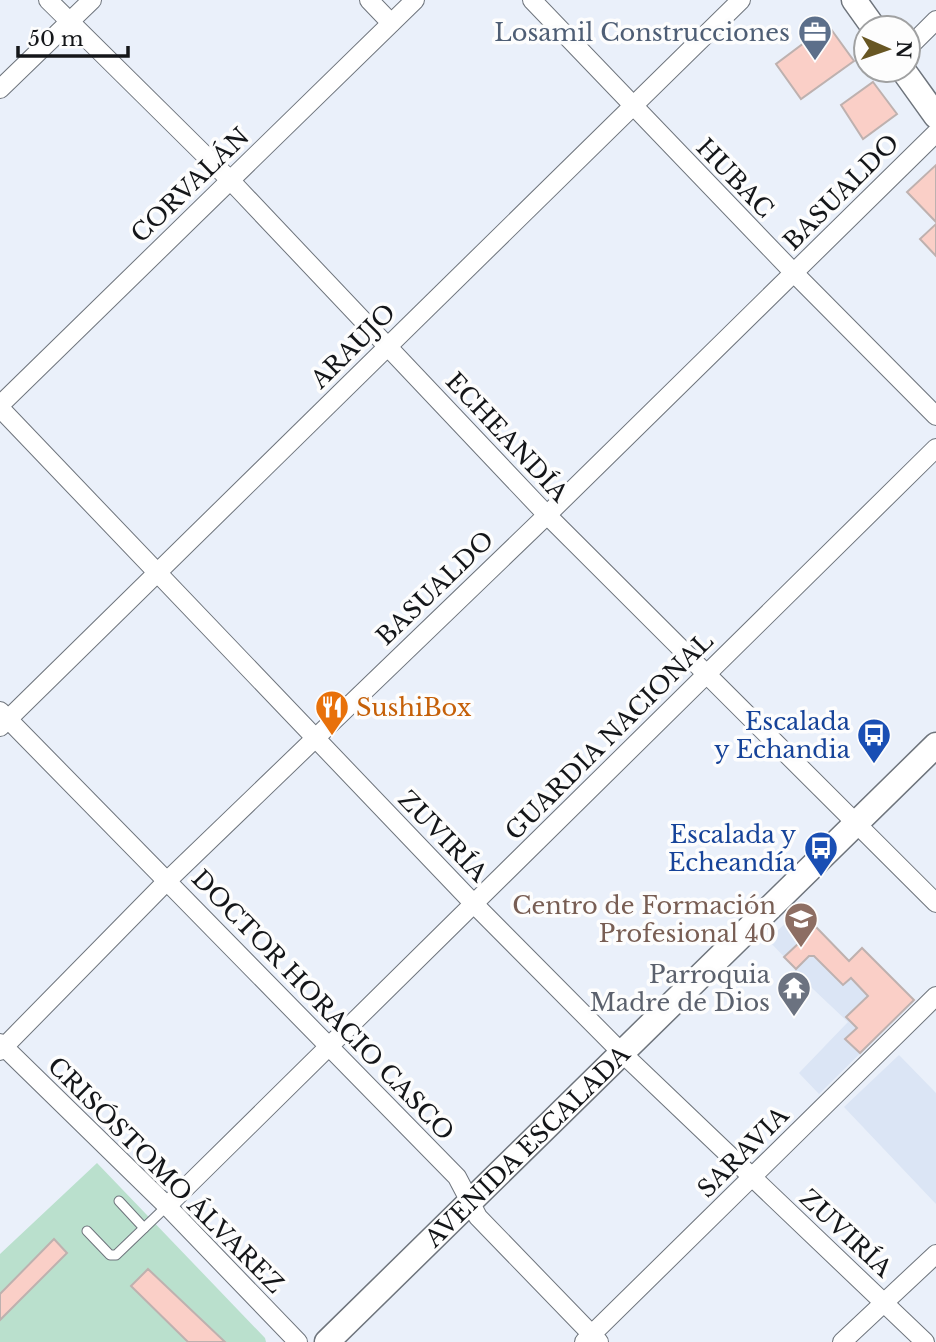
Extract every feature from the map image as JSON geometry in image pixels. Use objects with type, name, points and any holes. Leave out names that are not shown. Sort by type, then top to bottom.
[{"type":"main road","points":[[913,84],[936,116]]},
{"type":"main road","name":"AVENIDA ESCALADA","points":[[327,1342],[936,745]]},
{"type":"street","name":"ECHEANDÍA","points":[[48,0],[230,180],[547,515],[936,903]]},
{"type":"street","points":[[0,89],[92,0]]},
{"type":"street","points":[[369,0],[391,23]]},
{"type":"street","name":"CORVALÁN","points":[[0,407],[415,0]]},
{"type":"street","name":"HUBAC","points":[[532,0],[794,273],[936,416]]},
{"type":"street","name":"ARAUJO","points":[[3,719],[156,574],[741,0]]},
{"type":"street","points":[[922,34],[936,20]]},
{"type":"street","name":"BASUALDO","points":[[1,1047],[315,736],[547,515],[936,133]]},
{"type":"street","name":"ZUVIRÍA","points":[[0,407],[156,574],[475,905],[621,1052],[925,1342]]},
{"type":"street","name":"GUARDIA NACIONAL","points":[[167,1206],[936,448]]},
{"type":"street","name":"DOCTOR HORACIO CASCO","points":[[3,719],[167,881],[457,1177],[478,1217],[592,1340]]},
{"type":"street","name":"SARAVIA","points":[[592,1340],[751,1178],[936,996]]},
{"type":"street","name":"CRISÓSTOMO ÁLVAREZ","points":[[1,1047],[167,1206],[298,1342]]},
{"type":"street","points":[[842,1342],[936,1254]]},
{"type":"lane","points":[[119,1201],[144,1228]]},
{"type":"lane","points":[[88,1231],[113,1256],[167,1206]]},
{"type":"shaded area","points":[[799,910],[849,960],[862,948],[914,1000],[819,1094],[799,1073],[848,1022],[794,971],[796,969],[768,940]]},
{"type":"shaded area","points":[[899,1055],[936,1093],[936,1204],[844,1107]]},
{"type":"green space","points":[[97,1163],[266,1342],[225,1342],[148,1269],[132,1286],[188,1342],[0,1342],[0,1320],[67,1253],[54,1240],[0,1294],[0,1254]]},
{"type":"building","name":"Losamil Construcciones","points":[[828,25],[852,58],[852,62],[801,99],[776,64]]},
{"type":"building","points":[[870,84],[874,84],[897,114],[863,139],[841,105]]},
{"type":"building","points":[[936,165],[936,222],[907,192]]},
{"type":"building","points":[[936,224],[936,256],[920,239]]},
{"type":"building","points":[[816,927],[849,961],[862,948],[914,1000],[860,1053],[845,1039],[857,1028],[846,1017],[868,996],[851,978],[843,985],[814,956],[809,956],[796,969],[784,957]]},
{"type":"building","points":[[54,1239],[67,1253],[0,1320],[0,1294]]},
{"type":"building","points":[[148,1269],[225,1342],[188,1342],[131,1286]]},
{"type":"place","name":"Losamil Construcciones","points":[[815,62]]},
{"type":"place","name":"SushiBox","points":[[332,737]]},
{"type":"place","name":"Escalada y Echandia","points":[[874,765]]},
{"type":"place","name":"Escalada y Echeandía","points":[[821,878]]},
{"type":"place","name":"Centro de Formación Profesional 40","points":[[801,949]]},
{"type":"place","name":"Parroquia Madre de Dios","points":[[794,1018]]}]
